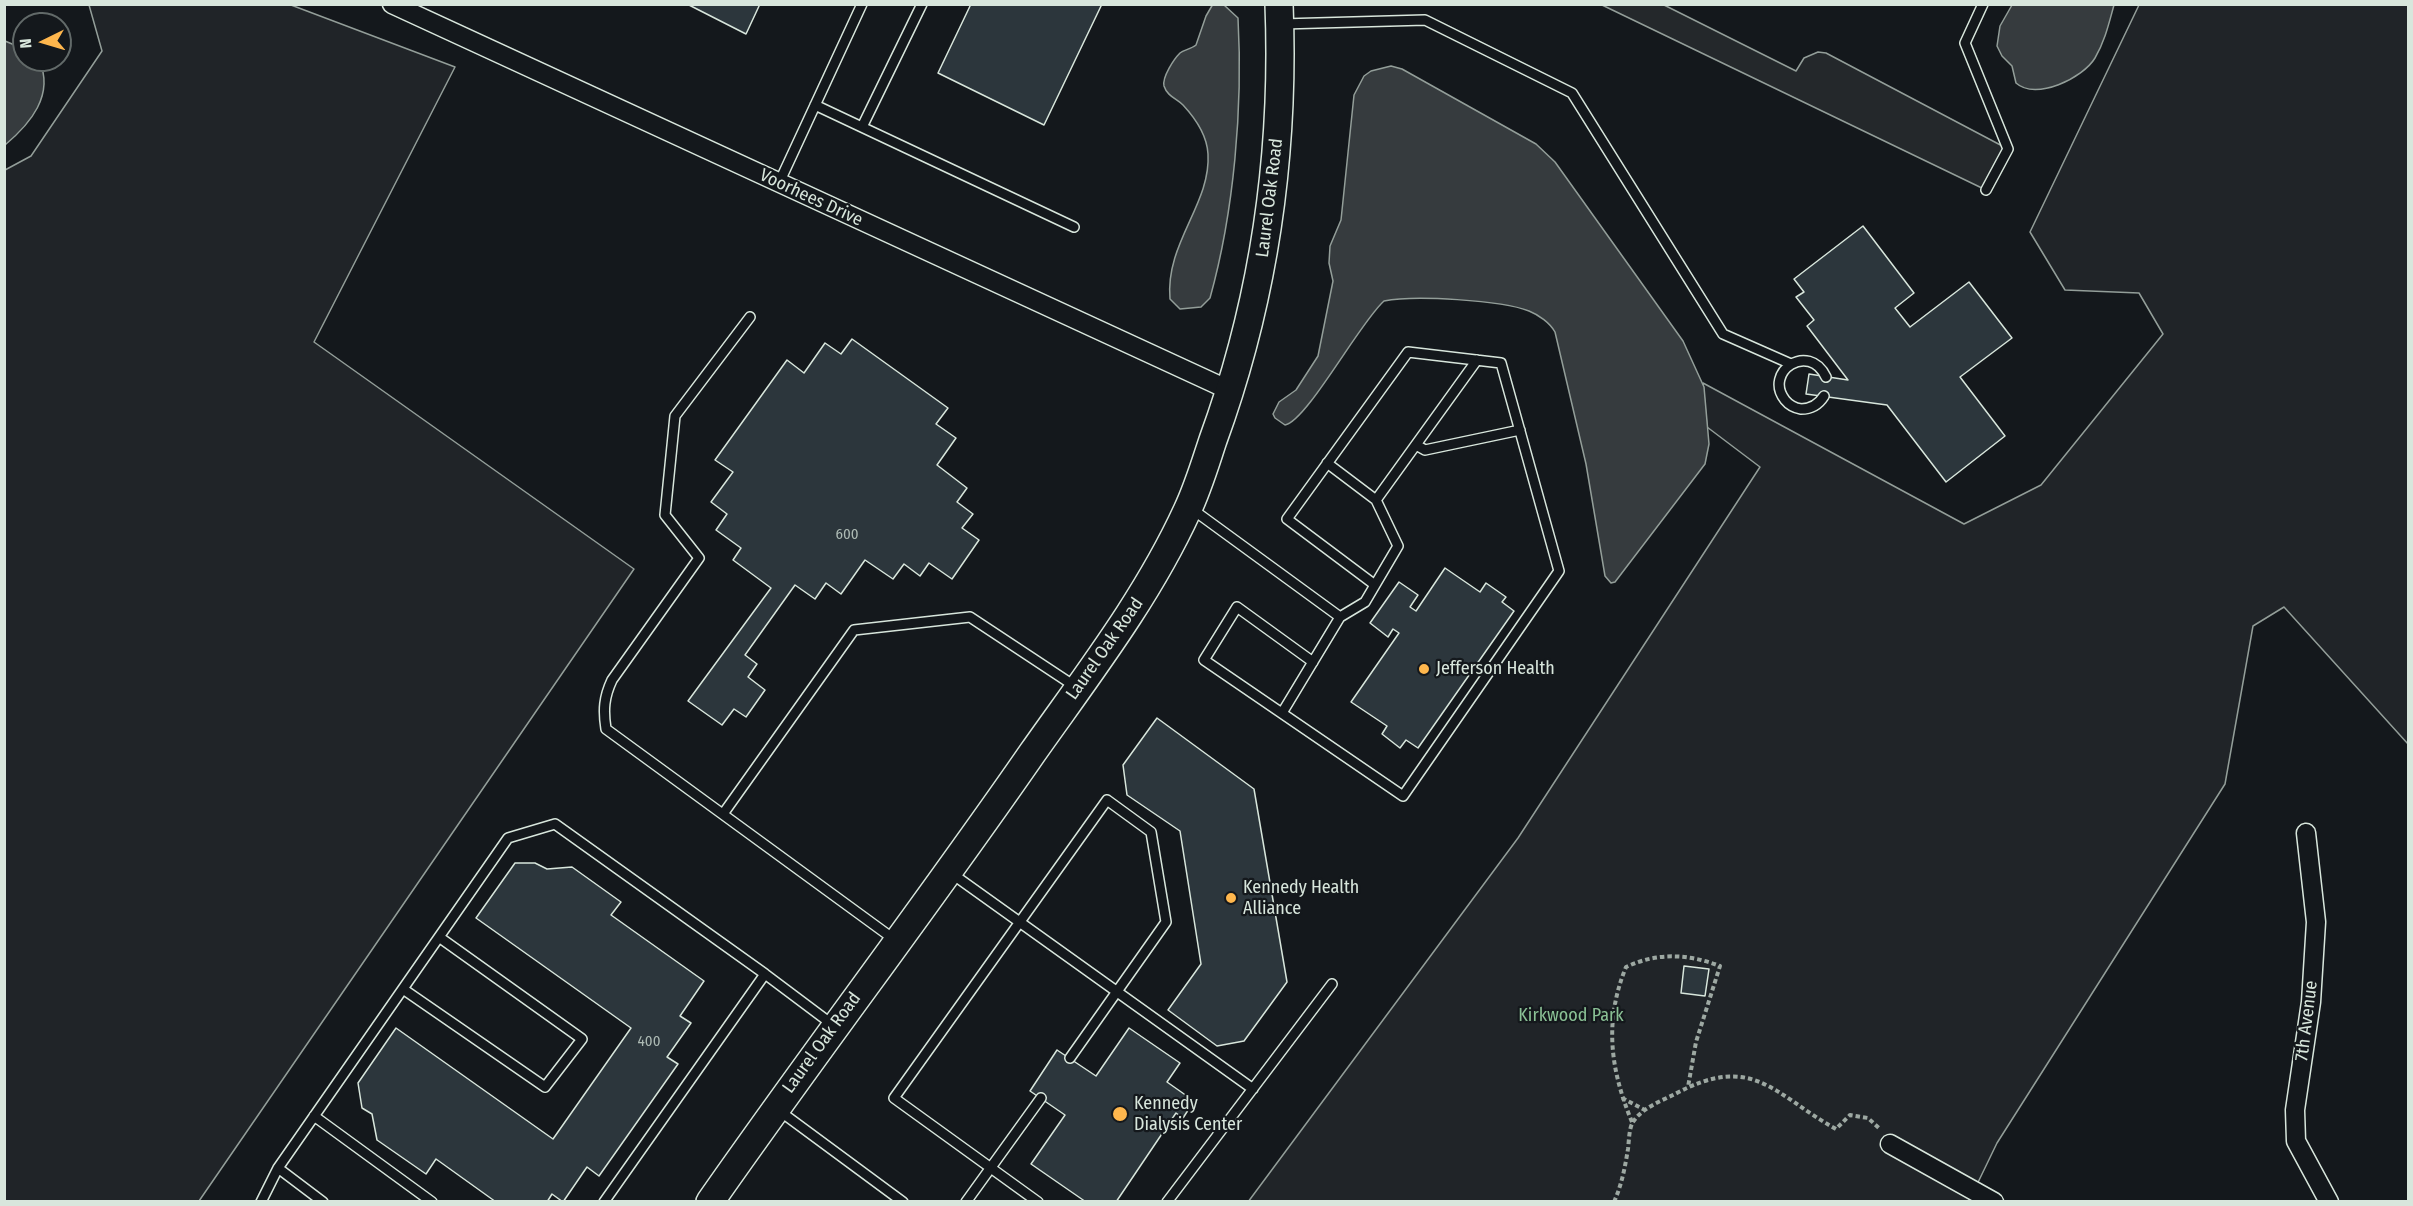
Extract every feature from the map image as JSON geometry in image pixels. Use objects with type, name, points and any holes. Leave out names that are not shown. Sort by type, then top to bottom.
[{"type":"street","name":"Voorhees Drive","points":[[392,4],[1231,391]]},
{"type":"street","name":"Laurel Oak Road","points":[[710,1202],[834,1026],[949,871],[1140,600],[1189,507],[1231,391],[1247,338],[1262,266],[1275,178],[1280,101],[1279,14]]},
{"type":"street","name":"7th Avenue","points":[[2306,833],[2316,922],[2311,1002],[2295,1110],[2296,1141],[2329,1202]]},
{"type":"street","points":[[1890,1144],[1994,1202]]},
{"type":"lane","points":[[779,183],[862,4]]},
{"type":"lane","points":[[862,128],[921,4]]},
{"type":"lane","points":[[1983,4],[1965,43],[2007,149],[1986,190]]},
{"type":"lane","points":[[1279,14],[1425,20],[1572,93],[1723,334],[1791,364]]},
{"type":"lane","points":[[815,105],[1074,227]]},
{"type":"lane","points":[[750,318],[675,416],[665,515],[699,558],[612,680],[605,695],[603,712],[606,729],[897,941]]},
{"type":"lane","points":[[1313,662],[1237,607],[1204,660],[1403,796],[1560,571],[1501,363],[1408,352],[1287,519],[1375,585]]},
{"type":"lane","points":[[1376,500],[1476,360]]},
{"type":"lane","points":[[1824,396],[1811,408],[1799,409],[1788,404],[1781,395],[1779,383],[1782,372],[1791,364],[1802,360],[1814,362],[1826,377]]},
{"type":"lane","points":[[1416,445],[1425,450],[1520,430]]},
{"type":"lane","points":[[1282,713],[1341,617],[1365,602],[1398,546],[1376,500],[1327,464]]},
{"type":"lane","points":[[1189,507],[1341,617]]},
{"type":"lane","points":[[723,814],[854,630],[970,617],[1078,689]]},
{"type":"lane","points":[[1038,1202],[894,1098],[1107,800],[1151,832],[1166,922],[1070,1058]]},
{"type":"lane","points":[[261,1202],[278,1168],[508,838],[555,824],[834,1026]]},
{"type":"lane","points":[[949,871],[1253,1089]]},
{"type":"lane","points":[[403,989],[545,1087],[582,1039],[439,937]]},
{"type":"lane","points":[[604,1202],[765,974]]},
{"type":"lane","points":[[1167,1202],[1332,984]]},
{"type":"lane","points":[[966,1202],[1041,1098]]},
{"type":"lane","points":[[775,1108],[903,1202]]},
{"type":"lane","points":[[314,1116],[432,1202]]},
{"type":"lane","points":[[278,1168],[323,1202]]},
{"type":"path","points":[[1614,1202],[1621,1186],[1632,1122],[1622,1098],[1614,1064],[1611,1023],[1617,990],[1626,967],[1647,957],[1696,957],[1720,966],[1696,1042],[1688,1086]]},
{"type":"path","points":[[1632,1122],[1645,1110],[1688,1086],[1721,1076],[1746,1076],[1775,1087],[1807,1113],[1836,1129],[1850,1115],[1868,1118],[1890,1144]]},
{"type":"path","points":[[1622,1098],[1645,1110]]},
{"type":"green space","points":[[89,5],[291,5],[455,67],[314,342],[634,569],[199,1201],[5,1201],[5,170],[31,156],[102,51]]},
{"type":"green space","name":"Kirkwood Park","points":[[2139,5],[2408,5],[2408,744],[2284,607],[2253,626],[2225,784],[1997,1143],[1969,1201],[1248,1202],[1518,838],[1760,467],[1707,427],[1703,383],[1964,524],[2041,485],[2163,334],[2139,293],[2065,290],[2030,232]]},
{"type":"shaded area","points":[[1213,4],[1224,5],[1238,18],[1239,87],[1235,159],[1225,230],[1210,298],[1201,307],[1180,309],[1170,299],[1170,279],[1174,260],[1203,190],[1208,154],[1206,140],[1196,122],[1183,105],[1167,92],[1164,82],[1169,68],[1178,56],[1196,45],[1206,16]]},
{"type":"shaded area","points":[[1602,5],[1664,5],[1796,71],[1804,58],[1818,52],[1826,53],[2008,149],[1986,190]]},
{"type":"shaded area","points":[[2012,5],[2114,5],[2101,45],[2089,66],[2058,85],[2035,90],[2016,83],[2012,66],[2002,56],[1997,46],[2000,26]]},
{"type":"shaded area","points":[[5,41],[12,44],[12,72],[43,72],[44,85],[42,97],[31,118],[5,145]]},
{"type":"shaded area","points":[[1391,66],[1402,69],[1536,144],[1555,162],[1683,341],[1704,387],[1709,444],[1705,464],[1615,582],[1611,583],[1605,576],[1586,464],[1555,332],[1547,322],[1533,313],[1499,304],[1457,300],[1415,298],[1384,301],[1320,390],[1295,419],[1285,425],[1273,414],[1279,402],[1296,390],[1318,356],[1333,281],[1329,263],[1330,246],[1341,220],[1354,95],[1364,76],[1371,71]]},
{"type":"building","points":[[687,4],[760,4],[746,34]]},
{"type":"building","points":[[971,4],[1102,4],[1044,125],[938,73]]},
{"type":"building","points":[[1863,226],[1914,293],[1895,308],[1910,327],[1969,282],[2012,338],[1960,377],[2005,436],[1946,482],[1887,405],[1806,394],[1809,374],[1848,380],[1807,326],[1814,320],[1796,297],[1804,292],[1794,279]]},
{"type":"building","points":[[852,339],[948,408],[936,424],[956,438],[937,465],[967,488],[957,502],[973,514],[962,528],[979,540],[952,579],[929,563],[920,576],[904,564],[893,579],[865,560],[841,594],[826,583],[815,599],[795,585],[745,655],[757,664],[748,677],[765,690],[746,717],[734,709],[722,725],[688,701],[771,588],[733,560],[741,548],[716,530],[727,514],[711,502],[733,472],[715,460],[787,360],[804,373],[825,343],[841,354]]},
{"type":"building","name":"Jefferson Health","points":[[1445,568],[1480,592],[1486,583],[1506,597],[1502,602],[1514,611],[1418,748],[1406,740],[1400,748],[1382,734],[1387,726],[1351,702],[1399,633],[1393,629],[1388,637],[1370,623],[1399,582],[1418,595],[1410,607],[1416,611]]},
{"type":"building","name":"Kennedy Health Alliance","points":[[1157,718],[1254,789],[1287,982],[1244,1041],[1217,1046],[1168,1010],[1201,964],[1180,831],[1127,795],[1123,765]]},
{"type":"building","points":[[515,863],[535,863],[547,869],[572,867],[621,902],[611,915],[704,981],[680,1016],[691,1023],[667,1057],[678,1064],[599,1176],[587,1167],[563,1202],[552,1194],[547,1202],[496,1202],[436,1159],[426,1174],[377,1140],[372,1114],[362,1108],[358,1083],[396,1028],[553,1139],[631,1028],[476,918]]},
{"type":"building","points":[[1684,966],[1709,969],[1705,996],[1681,993]]},
{"type":"building","name":"Kennedy Dialysis Center","points":[[1129,1028],[1180,1063],[1167,1082],[1194,1101],[1183,1118],[1176,1113],[1116,1202],[1086,1202],[1031,1164],[1065,1115],[1030,1091],[1057,1050],[1096,1076]]},
{"type":"place","name":"Jefferson Health","points":[[1424,669]]},
{"type":"place","name":"Kennedy Health Alliance","points":[[1231,898]]},
{"type":"place","name":"Kennedy Dialysis Center","points":[[1120,1114]]}]
